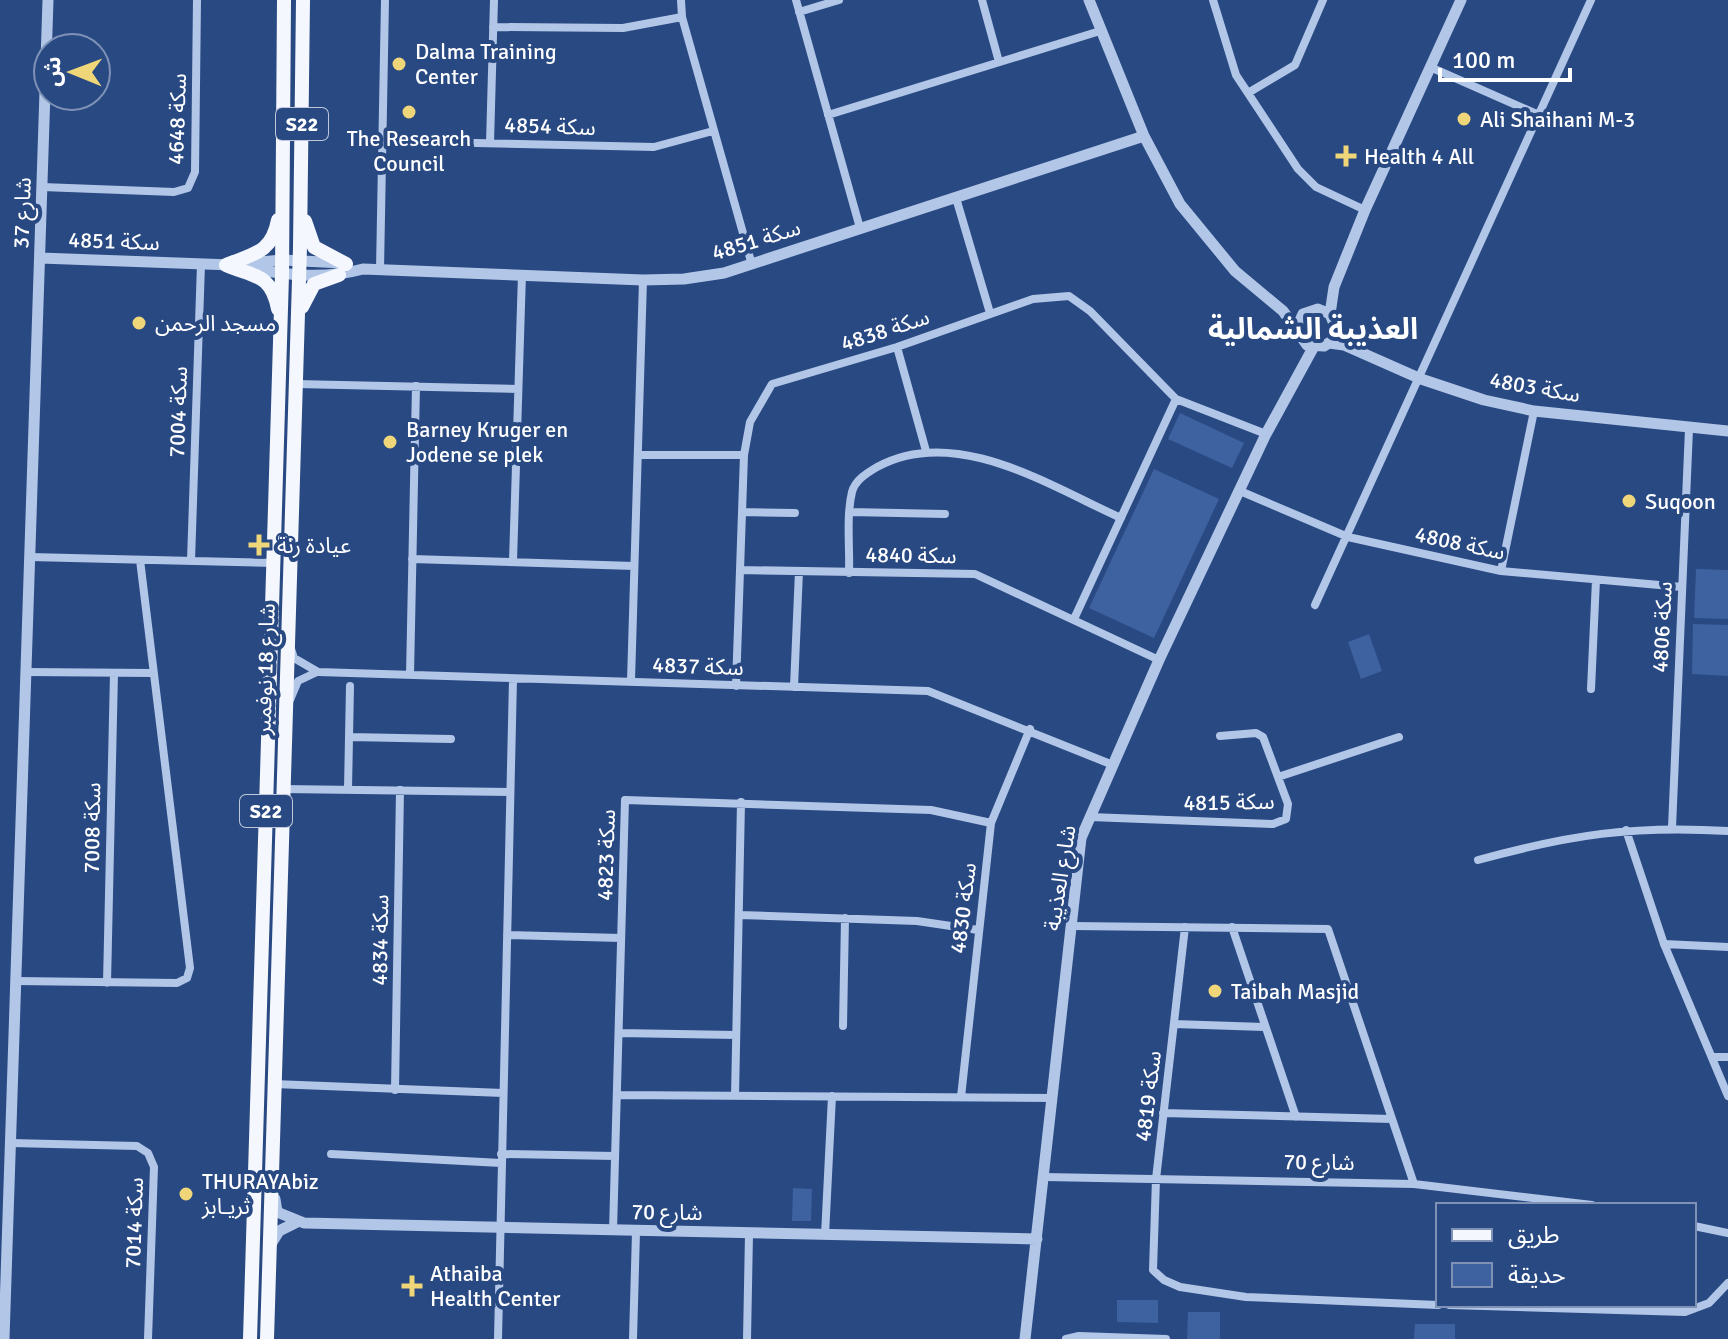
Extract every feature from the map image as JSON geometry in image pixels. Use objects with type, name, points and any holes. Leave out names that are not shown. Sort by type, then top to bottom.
[{"type":"main road","name":"شارع 18 نوفمبر","points":[[250,1339],[281,322],[284,0]]},
{"type":"main road","name":"شارع 18 نوفمبر","points":[[267,1339],[296,384],[303,0]]},
{"type":"main road","points":[[297,343],[302,306],[309,289],[342,269],[314,247],[306,230],[301,184]]},
{"type":"main road","points":[[230,265],[259,255],[268,247],[275,234],[284,188]]},
{"type":"main road","points":[[230,265],[259,275],[276,298],[281,322]]},
{"type":"street","name":"شارع 37","points":[[4,1339],[48,0]]},
{"type":"street","name":"سكة 4648","points":[[42,187],[174,192],[188,188],[195,172],[197,0]]},
{"type":"street","points":[[380,270],[385,0]]},
{"type":"street","points":[[490,143],[494,0]]},
{"type":"street","points":[[681,0],[682,17],[752,265]]},
{"type":"street","points":[[796,0],[860,228]]},
{"type":"street","points":[[799,12],[839,0]]},
{"type":"street","points":[[982,0],[999,62]]},
{"type":"street","points":[[1089,0],[1144,136],[1180,204],[1212,247],[1283,311],[1297,327],[1301,340],[1313,348],[1332,339],[1330,314],[1334,287],[1365,210],[1461,0]]},
{"type":"street","points":[[1213,0],[1236,75],[1298,169],[1316,187],[1365,210]]},
{"type":"street","points":[[1248,93],[1295,65],[1323,0]]},
{"type":"street","points":[[1315,605],[1421,379],[1591,0]]},
{"type":"street","points":[[493,27],[623,28],[682,17]]},
{"type":"street","points":[[828,115],[1100,31]]},
{"type":"street","points":[[1430,67],[1539,115]]},
{"type":"street","name":"سكة 4854","points":[[384,141],[654,147],[713,131]]},
{"type":"street","name":"سكة 4851","points":[[40,258],[684,279],[752,265],[1144,136]]},
{"type":"street","points":[[956,198],[990,313]]},
{"type":"street","name":"سكة 7004","points":[[191,561],[201,264]]},
{"type":"street","points":[[513,561],[522,274]]},
{"type":"street","points":[[631,681],[643,280]]},
{"type":"street","points":[[1297,327],[1334,287]]},
{"type":"street","name":"سكة 4838","points":[[736,686],[744,455],[750,422],[772,384],[897,347],[1033,299],[1069,296],[1090,311],[1176,399],[1266,434]]},
{"type":"street","points":[[1283,311],[1330,314]]},
{"type":"street","name":"سكة 4803","points":[[1332,339],[1421,379],[1484,400],[1534,411],[1728,431]]},
{"type":"street","name":"شارع العذيبة","points":[[1298,371],[1301,340]]},
{"type":"street","points":[[897,347],[926,451]]},
{"type":"street","name":"شارع العذيبة","points":[[1025,1339],[1081,838],[1159,660],[1266,434],[1313,348]]},
{"type":"street","points":[[296,384],[518,389]]},
{"type":"street","points":[[410,675],[416,386]]},
{"type":"street","points":[[1074,619],[1176,399]]},
{"type":"street","points":[[1501,571],[1534,411]]},
{"type":"street","name":"سكة 4806","points":[[1672,828],[1689,429]]},
{"type":"street","points":[[849,573],[852,491],[862,476],[885,463],[926,451],[998,463],[1121,518]]},
{"type":"street","points":[[638,455],[744,455]]},
{"type":"street","name":"سكة 4808","points":[[1240,491],[1348,537],[1501,571],[1682,587]]},
{"type":"street","points":[[742,512],[795,513]]},
{"type":"street","points":[[851,512],[945,514]]},
{"type":"street","points":[[30,557],[274,563]]},
{"type":"street","points":[[412,559],[634,566]]},
{"type":"street","points":[[16,981],[177,983],[187,978],[190,968],[140,560]]},
{"type":"street","name":"سكة 4840","points":[[740,570],[975,574],[1159,660]]},
{"type":"street","points":[[794,687],[799,571]]},
{"type":"street","points":[[1591,689],[1596,580]]},
{"type":"street","points":[[287,637],[294,658],[318,672]]},
{"type":"street","points":[[26,672],[152,673]]},
{"type":"street","points":[[286,717],[298,681],[318,672]]},
{"type":"street","name":"سكة 4837","points":[[318,672],[928,691],[1030,729],[1113,765]]},
{"type":"street","name":"سكة 7008","points":[[107,983],[114,673]]},
{"type":"street","points":[[498,1339],[513,679]]},
{"type":"street","points":[[348,789],[350,686]]},
{"type":"street","name":"سكة 4830","points":[[961,1097],[991,823],[1030,729]]},
{"type":"street","name":"سكة 4815","points":[[1090,817],[1281,822],[1288,812],[1263,737],[1256,733],[1220,736]]},
{"type":"street","points":[[349,737],[451,739]]},
{"type":"street","points":[[1278,777],[1399,737]]},
{"type":"street","points":[[283,789],[510,792]]},
{"type":"street","name":"سكة 4834","points":[[395,1090],[400,790]]},
{"type":"street","name":"سكة 4823","points":[[613,1231],[625,800],[931,810],[991,823]]},
{"type":"street","points":[[735,1096],[741,802]]},
{"type":"street","points":[[1478,860],[1599,832],[1672,828],[1728,831]]},
{"type":"street","points":[[1626,830],[1664,944],[1728,1096]]},
{"type":"street","points":[[739,915],[917,921],[978,930]]},
{"type":"street","points":[[843,1026],[845,918]]},
{"type":"street","points":[[1072,926],[1328,929],[1414,1184]]},
{"type":"street","name":"سكة 4819","points":[[1185,927],[1156,1179],[1153,1270],[1164,1280],[1180,1287],[1246,1297],[1436,1305]]},
{"type":"street","points":[[1232,927],[1296,1117]]},
{"type":"street","points":[[507,935],[621,938]]},
{"type":"street","points":[[1664,944],[1728,947]]},
{"type":"street","points":[[1174,1024],[1264,1027]]},
{"type":"street","points":[[619,1033],[736,1035]]},
{"type":"street","points":[[1712,1057],[1728,1057]]},
{"type":"street","points":[[274,1084],[503,1093]]},
{"type":"street","points":[[617,1095],[1053,1098]]},
{"type":"street","points":[[825,1235],[832,1096]]},
{"type":"street","points":[[1163,1113],[1392,1119]]},
{"type":"street","name":"سكة 7014","points":[[11,1143],[137,1146],[148,1153],[154,1167],[148,1339]]},
{"type":"street","points":[[331,1154],[501,1158],[615,1156]]},
{"type":"street","name":"شارع 70","points":[[1044,1177],[1414,1184],[1565,1202]]},
{"type":"street","points":[[271,1183],[277,1212],[297,1222]]},
{"type":"street","points":[[270,1245],[279,1231],[297,1222]]},
{"type":"street","name":"شارع 70","points":[[297,1222],[1037,1239]]},
{"type":"street","points":[[1696,1226],[1728,1233]]},
{"type":"street","points":[[633,1339],[636,1232]]},
{"type":"street","points":[[747,1339],[749,1234]]},
{"type":"street","points":[[1561,1307],[1685,1312],[1709,1303],[1728,1283]]},
{"type":"street","points":[[1066,1339],[1079,1336],[1166,1339]]},
{"type":"green space","points":[[1180,413],[1244,443],[1232,468],[1168,439]]},
{"type":"green space","points":[[1154,469],[1219,499],[1154,638],[1089,608]]},
{"type":"green space","points":[[1696,569],[1728,570],[1728,619],[1694,618]]},
{"type":"green space","points":[[1693,624],[1728,625],[1728,676],[1692,674]]},
{"type":"green space","points":[[1369,634],[1382,671],[1361,679],[1348,642]]},
{"type":"green space","points":[[793,1188],[812,1189],[811,1221],[792,1221]]},
{"type":"green space","points":[[1117,1300],[1158,1300],[1158,1323],[1117,1322]]},
{"type":"green space","points":[[1188,1312],[1220,1312],[1220,1339],[1187,1339]]},
{"type":"green space","points":[[1415,1324],[1455,1324],[1455,1339],[1414,1339]]},
{"type":"place","name":"Dalma Training Center","points":[[399,64]]},
{"type":"place","name":"The Research Council","points":[[409,112]]},
{"type":"place","name":"Ali Shaihani M-3","points":[[1464,119]]},
{"type":"place","name":"Health 4 All","points":[[1346,156]]},
{"type":"place","name":"مسجد الرحمن","points":[[139,323]]},
{"type":"place","name":"Barney Kruger en Jodene se plek","points":[[390,442]]},
{"type":"place","name":"Suqoon","points":[[1629,501]]},
{"type":"place","name":"عيادة رنة","points":[[259,545]]},
{"type":"place","name":"Taibah Masjid","points":[[1215,991]]},
{"type":"place","name":"THURAYAbiz ثريـابز","points":[[186,1194]]},
{"type":"place","name":"Athaiba Health Center","points":[[412,1286]]},
{"type":"district","name":"العذيبة الشمالية","points":[[1313,329]]}]
